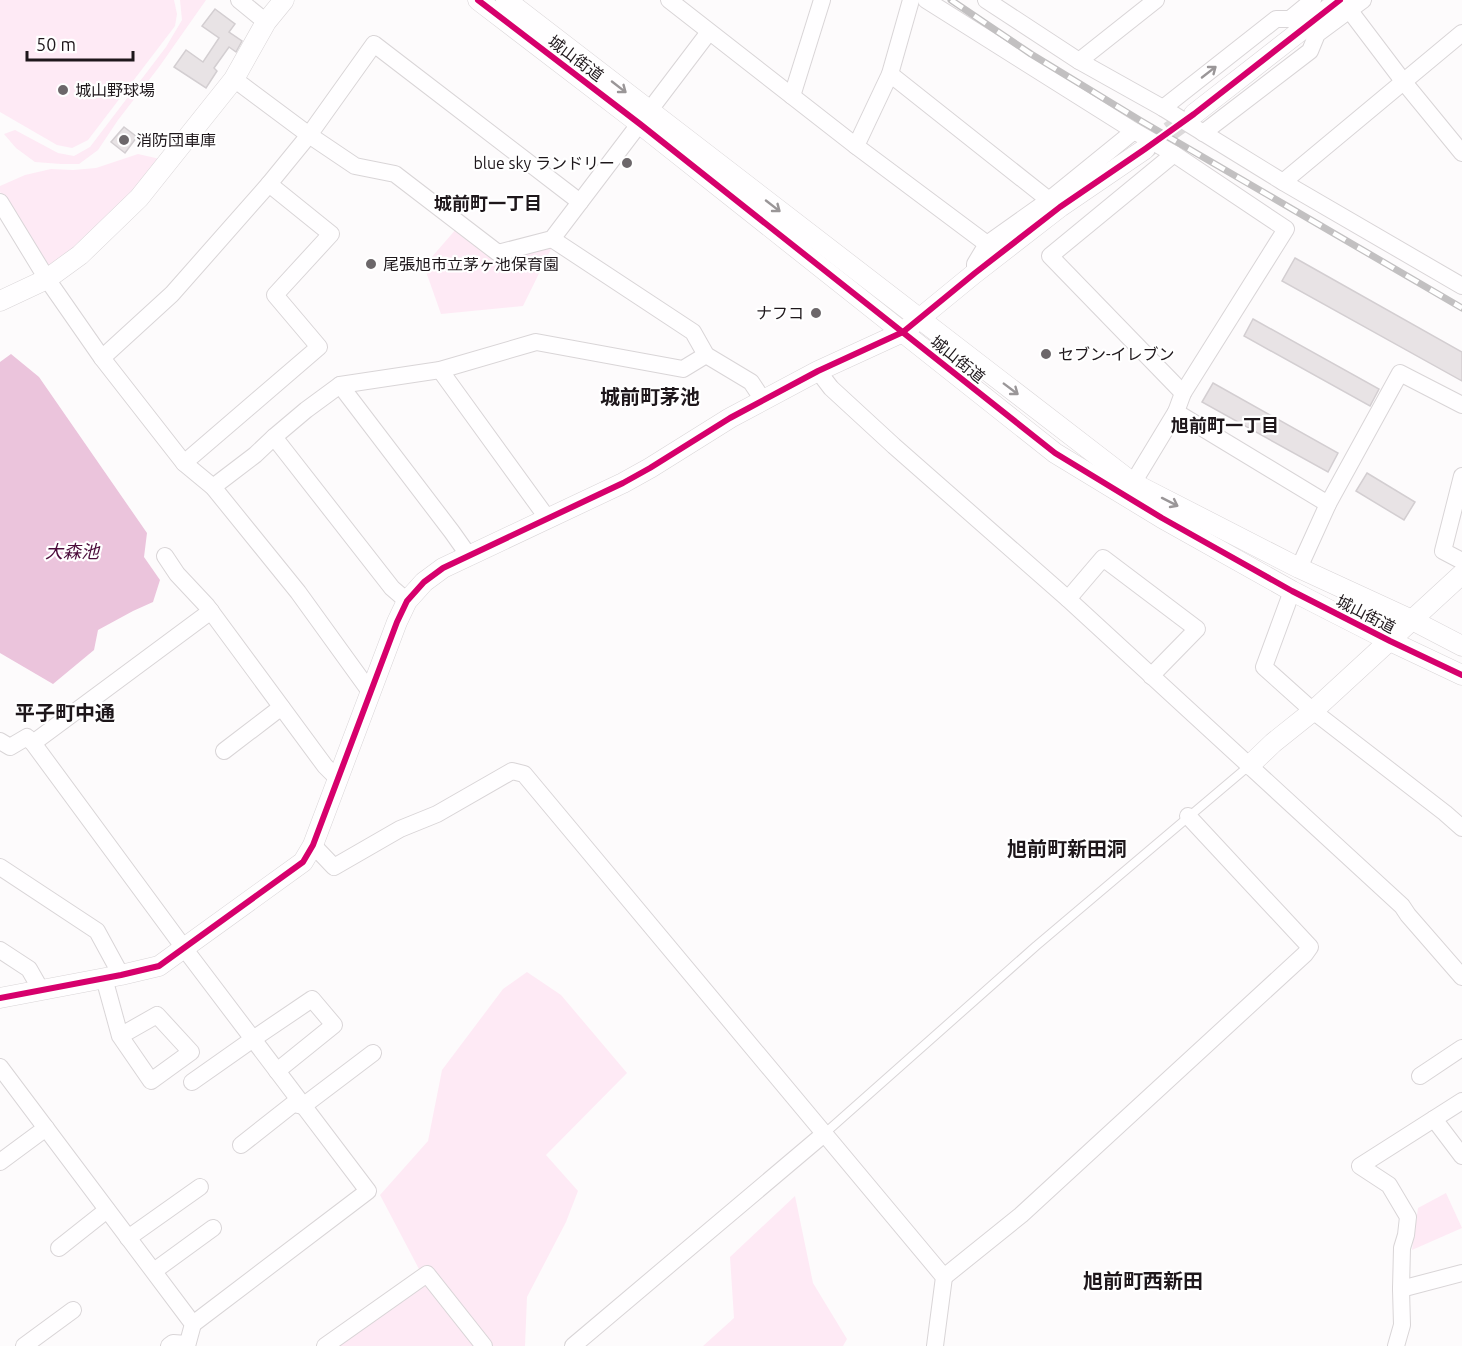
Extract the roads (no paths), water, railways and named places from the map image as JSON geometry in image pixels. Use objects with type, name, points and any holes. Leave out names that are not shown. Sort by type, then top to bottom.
[{"type":"street","points":[[238,0],[266,22]]},
{"type":"street","points":[[0,301],[47,279],[80,255],[139,198],[234,79],[266,22],[284,0]]},
{"type":"street","name":"城山街道","points":[[478,0],[645,117],[919,319],[1133,483],[1299,568],[1412,620],[1462,646]]},
{"type":"street","name":"城山街道","points":[[506,0],[903,332],[1055,453],[1162,518],[1292,591],[1462,675]]},
{"type":"street","points":[[792,96],[822,0]]},
{"type":"street","points":[[856,146],[890,74],[911,0]]},
{"type":"street","points":[[926,0],[1174,154],[1286,229],[1183,393],[1176,412],[1133,483]]},
{"type":"street","points":[[986,0],[1079,61],[1163,108],[1283,182],[1462,286]]},
{"type":"street","points":[[1079,61],[1156,0]]},
{"type":"street","points":[[1163,108],[1276,20],[1290,19],[1313,0]]},
{"type":"street","points":[[673,1],[709,32],[856,146],[987,244]]},
{"type":"street","points":[[1203,133],[1310,51],[1317,34],[1351,4]]},
{"type":"street","points":[[1351,4],[1403,81],[1462,153]]},
{"type":"street","points":[[1194,114],[1351,4]]},
{"type":"street","points":[[234,79],[355,166],[394,174],[498,253],[552,239],[709,32]]},
{"type":"street","points":[[1283,182],[1462,33]]},
{"type":"street","points":[[102,357],[172,294],[269,184],[309,135],[374,44],[580,202]]},
{"type":"street","points":[[890,74],[1048,200]]},
{"type":"street","points":[[975,273],[975,264],[987,244],[1048,200],[1134,131]]},
{"type":"street","points":[[0,998],[159,966],[303,862],[313,845],[397,622],[407,602],[424,582],[443,568],[623,483],[730,418],[818,371],[903,332],[1060,207],[1145,149]]},
{"type":"street","points":[[1174,154],[1050,256],[1183,393]]},
{"type":"street","points":[[184,463],[319,346],[275,295],[331,234],[269,184]]},
{"type":"street","points":[[0,202],[47,279],[102,357],[184,463],[213,488],[298,592],[370,693]]},
{"type":"street","points":[[552,239],[693,332],[705,355],[751,382],[763,400]]},
{"type":"street","points":[[213,488],[306,410],[340,385],[440,370],[536,342],[683,369],[705,355]]},
{"type":"street","points":[[440,370],[548,519]]},
{"type":"street","points":[[818,371],[831,388],[894,446],[1068,599],[1402,906],[1462,977]]},
{"type":"street","points":[[1299,568],[1328,504],[1400,373],[1462,405]]},
{"type":"street","points":[[340,385],[469,556]]},
{"type":"street","points":[[1176,412],[1328,504]]},
{"type":"street","points":[[274,437],[392,588],[407,602]]},
{"type":"street","points":[[1462,476],[1443,551],[1462,561]]},
{"type":"street","points":[[165,556],[177,574],[211,611],[325,766],[339,776]]},
{"type":"street","points":[[1068,599],[1103,558],[1197,629],[1151,676]]},
{"type":"street","points":[[1250,765],[1313,711],[1462,574]]},
{"type":"street","points":[[1292,591],[1264,667],[1313,711],[1462,828]]},
{"type":"street","points":[[33,743],[211,611]]},
{"type":"street","points":[[224,751],[282,708]]},
{"type":"street","points":[[0,741],[10,747],[27,737],[33,743],[184,948],[368,1191],[193,1324],[187,1345],[173,1343],[169,1346]]},
{"type":"street","points":[[313,845],[334,867],[400,829],[437,814],[512,771],[524,774],[944,1278]]},
{"type":"street","points":[[935,1346],[944,1278],[1021,1215],[1288,970],[1310,947],[1188,816]]},
{"type":"street","points":[[0,867],[97,931],[113,976],[120,1036]]},
{"type":"street","points":[[0,950],[29,969],[41,990]]},
{"type":"street","points":[[192,1082],[312,999],[334,1025],[277,1071]]},
{"type":"street","points":[[1420,1076],[1462,1048]]},
{"type":"street","points":[[241,1145],[293,1104],[303,1106],[374,1053]]},
{"type":"street","points":[[0,1067],[5,1085],[46,1128],[193,1324]]},
{"type":"street","points":[[1396,1346],[1402,1325],[1402,1248],[1408,1217],[1389,1185],[1360,1166],[1462,1101]]},
{"type":"street","points":[[1434,1119],[1462,1156]]},
{"type":"street","points":[[0,1162],[46,1128]]},
{"type":"street","points":[[573,1346],[824,1134]]},
{"type":"street","points":[[128,1238],[200,1187]]},
{"type":"street","points":[[59,1248],[107,1210]]},
{"type":"street","points":[[154,1271],[213,1228]]},
{"type":"street","points":[[1401,1289],[1462,1273]]},
{"type":"street","points":[[325,1346],[427,1274],[484,1346]]},
{"type":"street","points":[[24,1346],[73,1310]]},
{"type":"lane","points":[[824,1134],[1036,946],[1250,765]]},
{"type":"water","name":"大森池","points":[[11,354],[39,377],[147,533],[144,557],[160,580],[153,602],[98,630],[94,650],[53,684],[0,653],[0,362]]},
{"type":"tunnel","points":[[1145,149],[1194,114]]},
{"type":"railway","points":[[951,0],[1031,54],[1141,121],[1462,308]]},
{"type":"place","name":"城山野球場","points":[[63,90]]},
{"type":"place","name":"消防団車庫","points":[[124,140]]},
{"type":"place","name":"blue sky ランドリー","points":[[627,163]]},
{"type":"place","name":"尾張旭市立茅ヶ池保育園","points":[[371,264]]},
{"type":"place","name":"ナフコ","points":[[816,313]]},
{"type":"place","name":"セブン-イレブン","points":[[1046,354]]},
{"type":"district","name":"城前町一丁目","points":[[488,204]]},
{"type":"district","name":"城前町茅池","points":[[650,397]]},
{"type":"district","name":"旭前町一丁目","points":[[1225,426]]},
{"type":"district","name":"平子町中通","points":[[65,713]]},
{"type":"district","name":"旭前町新田洞","points":[[1067,849]]},
{"type":"district","name":"旭前町西新田","points":[[1143,1281]]}]
